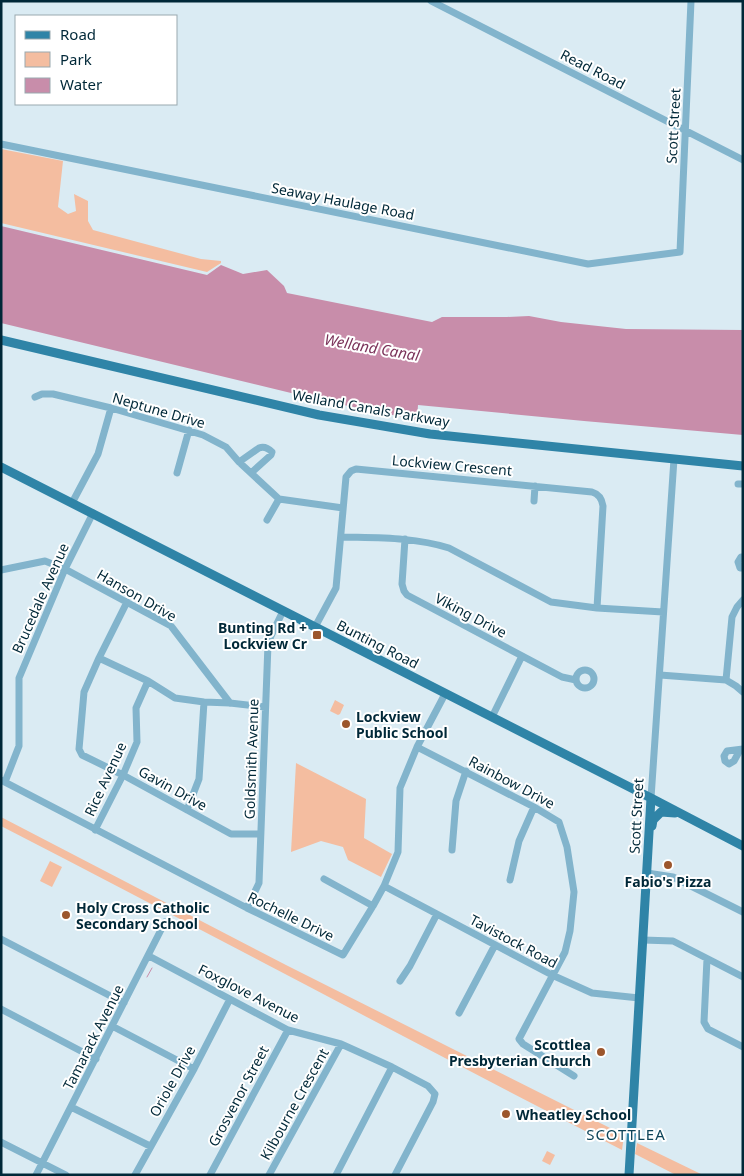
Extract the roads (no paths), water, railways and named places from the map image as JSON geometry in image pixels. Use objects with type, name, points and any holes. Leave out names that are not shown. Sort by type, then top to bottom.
[{"type":"main road","name":"Welland Canals Parkway","points":[[1,340],[319,416],[430,434],[743,466]]},
{"type":"main road","name":"Bunting Road","points":[[1,467],[743,846]]},
{"type":"main road","name":"Scott Street","points":[[629,1175],[650,798]]},
{"type":"main road","points":[[649,840],[653,820],[657,815],[661,812],[678,813]]},
{"type":"street","name":"Read Road","points":[[431,1],[743,160]]},
{"type":"street","name":"Scott Street","points":[[680,252],[691,1]]},
{"type":"street","name":"Seaway Haulage Road","points":[[1,144],[588,264],[680,252]]},
{"type":"street","name":"Neptune Drive","points":[[35,397],[42,394],[53,394],[111,408],[203,435],[226,447],[239,462],[279,499]]},
{"type":"street","points":[[72,503],[98,454],[111,408]]},
{"type":"street","points":[[178,473],[189,430]]},
{"type":"street","points":[[239,462],[259,448],[262,447],[270,450],[272,452],[271,455],[251,473]]},
{"type":"street","name":"Scott Street","points":[[650,798],[674,459]]},
{"type":"street","name":"Lockview Crescent","points":[[315,627],[336,588],[346,477],[351,471],[356,469],[596,493],[604,506],[597,608]]},
{"type":"street","points":[[534,501],[535,486]]},
{"type":"street","points":[[267,520],[279,499],[343,508]]},
{"type":"street","name":"Brucedale Avenue","points":[[3,781],[19,746],[19,678],[65,569],[93,513]]},
{"type":"street","points":[[342,537],[405,539],[449,548],[551,602],[597,608],[663,612]]},
{"type":"street","name":"Viking Drive","points":[[405,539],[402,584],[407,595],[562,677],[576,680]]},
{"type":"street","points":[[743,557],[738,562],[740,568],[743,568]]},
{"type":"street","name":"Hanson Drive","points":[[1,570],[45,561],[65,569],[171,626],[230,703]]},
{"type":"street","points":[[726,680],[732,617],[743,600]]},
{"type":"street","points":[[127,602],[99,658],[148,681],[175,698],[265,707]]},
{"type":"street","name":"Goldsmith Avenue","points":[[247,908],[259,883],[268,644],[283,610]]},
{"type":"street","points":[[492,717],[522,656]]},
{"type":"street","name":"Gavin Drive","points":[[99,658],[84,692],[79,749],[82,755],[123,775],[231,834],[260,834]]},
{"type":"street","points":[[660,675],[726,680],[743,692]]},
{"type":"street","name":"Rice Avenue","points":[[95,830],[123,775],[137,742],[136,708],[148,681]]},
{"type":"street","name":"Rochelle Drive","points":[[3,781],[247,908],[343,955],[384,886],[398,852],[400,788],[417,747],[445,694]]},
{"type":"street","points":[[188,810],[199,779],[204,702]]},
{"type":"street","name":"Rainbow Drive","points":[[417,747],[466,771],[559,822],[567,847],[574,892],[570,931],[565,952],[519,1039],[523,1044],[574,1076]]},
{"type":"street","points":[[452,850],[456,801],[466,771]]},
{"type":"street","points":[[510,880],[519,841],[534,807]]},
{"type":"street","points":[[647,874],[673,877],[743,912]]},
{"type":"street","points":[[324,879],[373,906]]},
{"type":"street","name":"Tavistock Road","points":[[384,886],[552,975],[592,992],[639,998]]},
{"type":"street","points":[[400,981],[438,914]]},
{"type":"street","name":"Tamarack Avenue","points":[[36,1175],[165,922]]},
{"type":"street","points":[[1,939],[124,1003]]},
{"type":"street","points":[[643,940],[673,941],[743,977]]},
{"type":"street","points":[[459,1013],[495,945]]},
{"type":"street","name":"Foxglove Avenue","points":[[149,956],[288,1030],[340,1044],[392,1067],[428,1086],[435,1094],[433,1102],[395,1175]]},
{"type":"street","points":[[707,958],[704,1022],[708,1029],[743,1047]]},
{"type":"street","name":"Oriole Drive","points":[[135,1175],[194,1069],[230,999]]},
{"type":"street","points":[[1,1010],[96,1059]]},
{"type":"street","points":[[112,1026],[194,1069]]},
{"type":"street","name":"Grosvenor Street","points":[[210,1175],[288,1030]]},
{"type":"street","name":"Kilbourne Crescent","points":[[269,1175],[340,1044]]},
{"type":"street","points":[[336,1175],[392,1067]]},
{"type":"street","points":[[71,1107],[150,1146]]},
{"type":"street","points":[[1,1142],[66,1175]]},
{"type":"water","name":"Welland Canal","points":[[1,226],[207,275],[221,265],[243,274],[267,270],[284,286],[287,293],[432,322],[442,317],[529,316],[561,322],[626,329],[743,330],[743,435],[418,405],[417,420],[324,401],[1,323]]},
{"type":"waterway","points":[[147,977],[152,968]]},
{"type":"place","name":"Bunting Rd + Lockview Cr","points":[[317,635]]},
{"type":"place","name":"Lockview Public School","points":[[346,724]]},
{"type":"place","name":"Fabio's Pizza","points":[[668,865]]},
{"type":"place","name":"Holy Cross Catholic Secondary School","points":[[66,915]]},
{"type":"place","name":"Scottlea Presbyterian Church","points":[[601,1052]]},
{"type":"place","name":"Wheatley School","points":[[506,1114]]},
{"type":"district","name":"SCOTTLEA","points":[[626,1134]]}]
